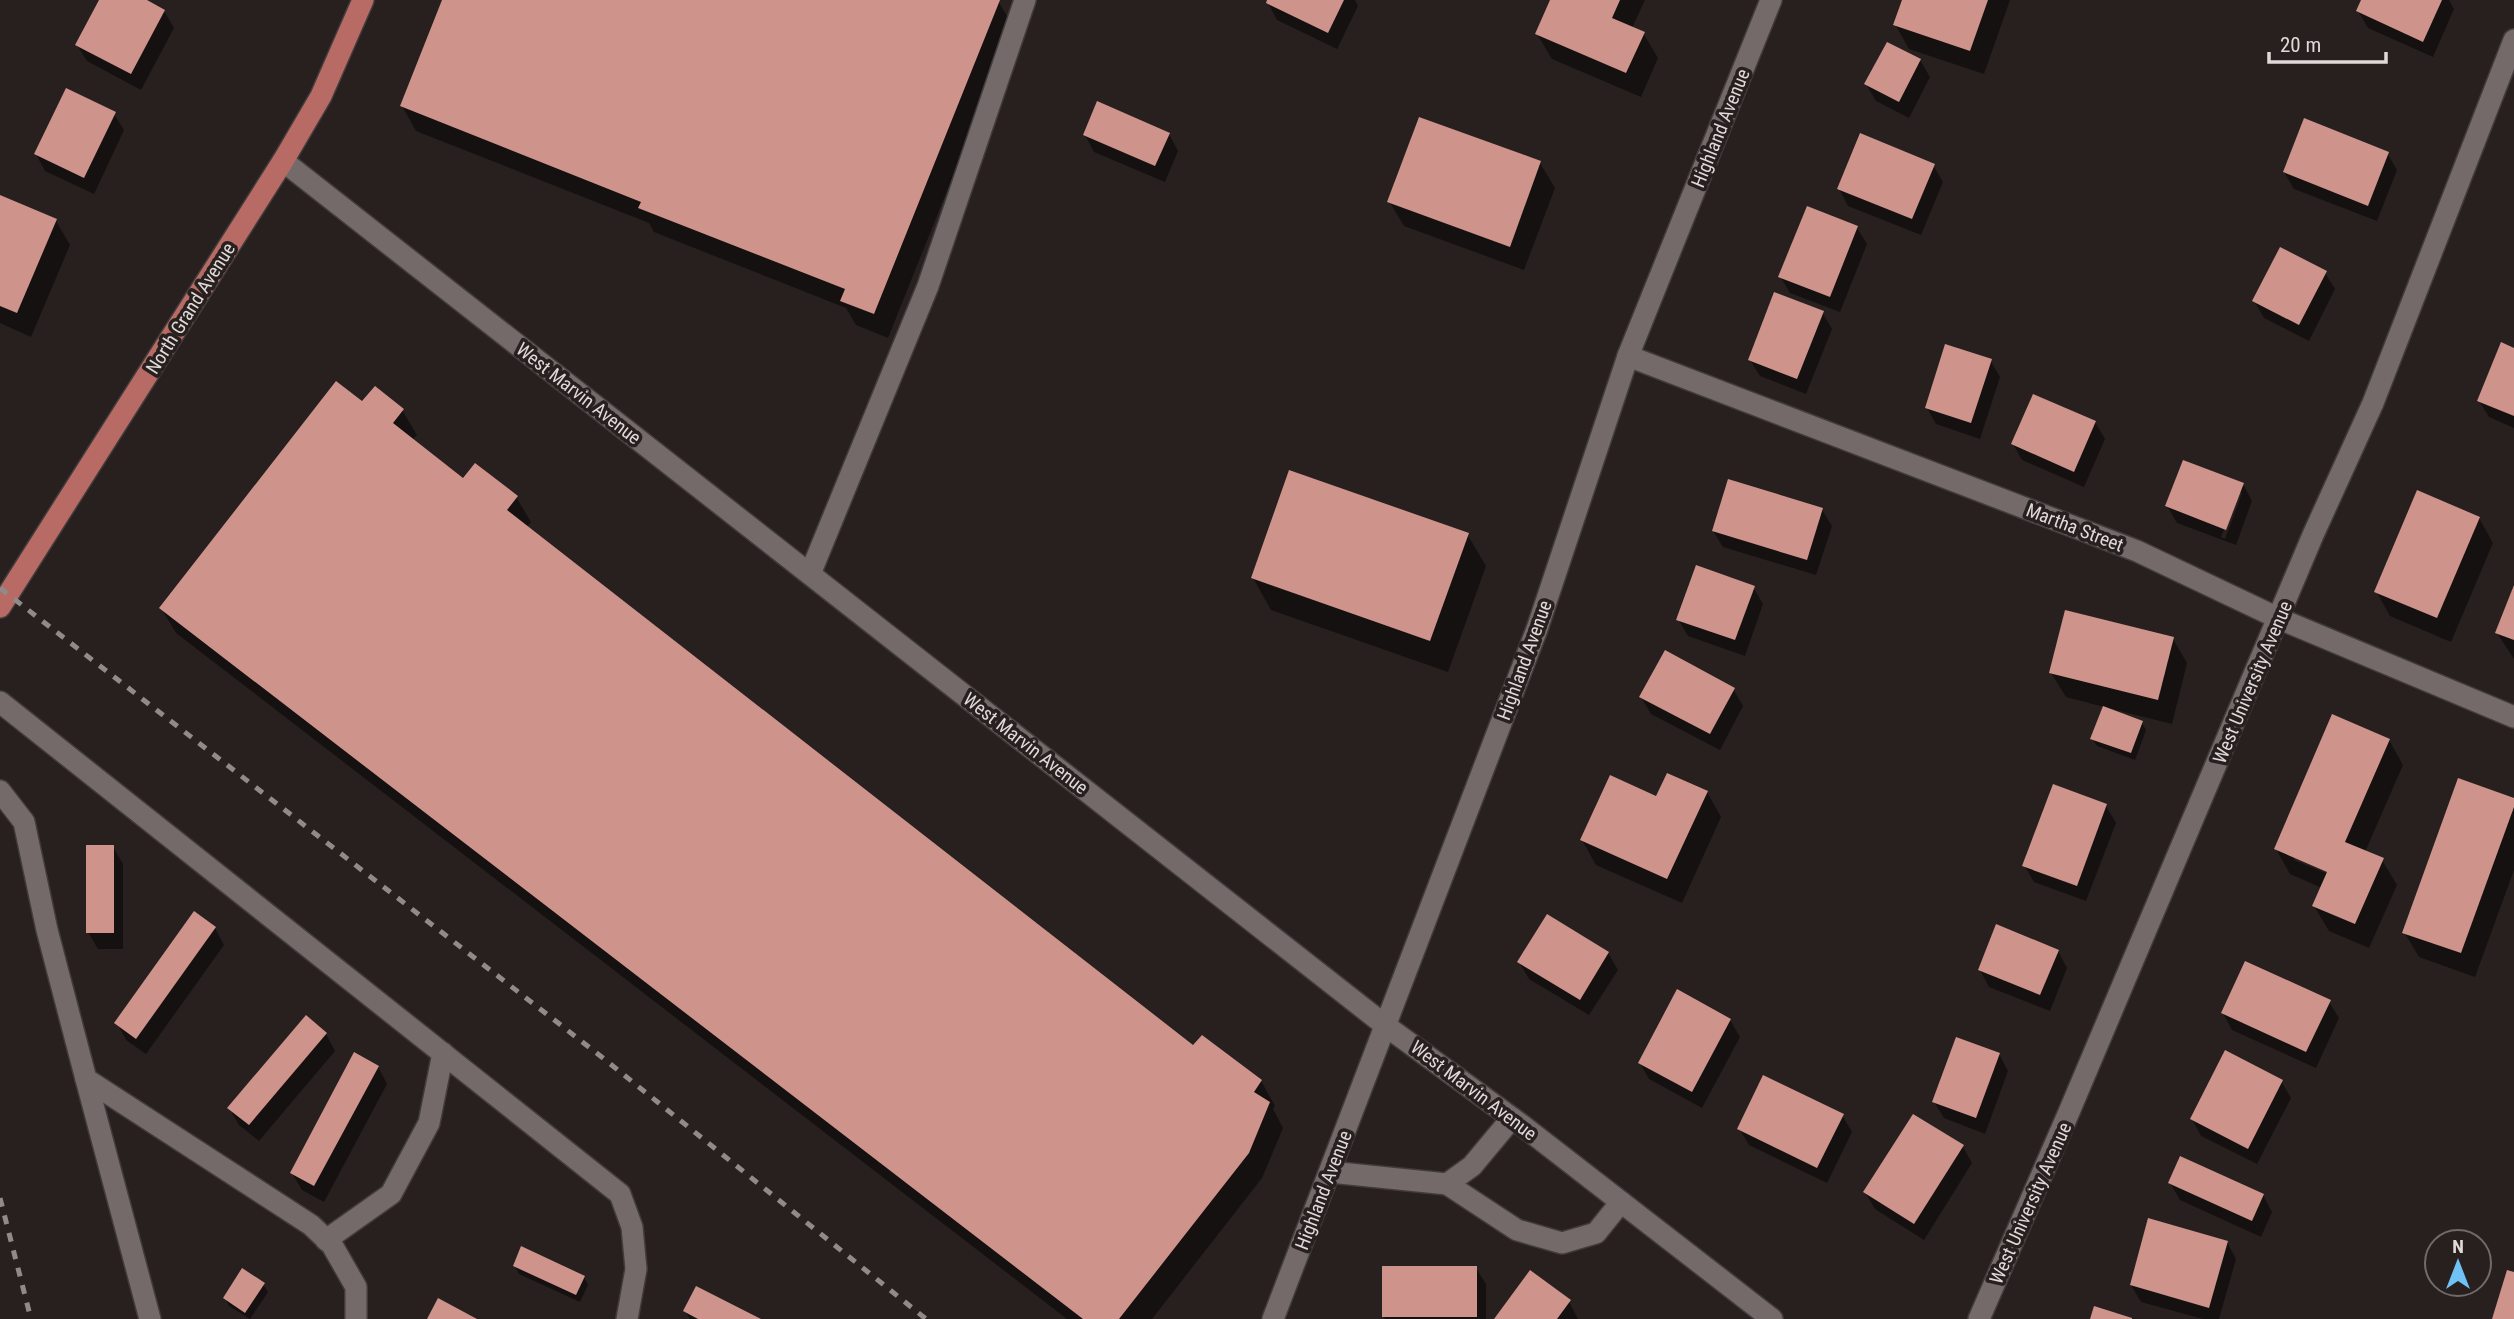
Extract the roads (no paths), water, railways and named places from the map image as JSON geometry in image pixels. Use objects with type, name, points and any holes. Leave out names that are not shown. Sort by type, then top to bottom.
[{"type":"main road","name":"North Grand Avenue","points":[[0,607],[284,161],[321,96],[363,0]]},
{"type":"street","points":[[810,574],[929,286],[1025,0]]},
{"type":"street","name":"Highland Avenue","points":[[1273,1319],[1537,629],[1628,356],[1771,0]]},
{"type":"street","name":"West University Avenue","points":[[1979,1319],[2372,403],[2514,40]]},
{"type":"street","name":"West Marvin Avenue","points":[[284,161],[1386,1026],[1512,1118],[1772,1319]]},
{"type":"street","name":"Martha Street","points":[[1628,356],[2137,551],[2280,619],[2514,717]]},
{"type":"street","points":[[0,702],[620,1194],[632,1227],[636,1269],[627,1319]]},
{"type":"street","points":[[0,791],[24,822],[47,930],[150,1319]]},
{"type":"street","points":[[326,1240],[391,1194],[429,1123],[443,1053]]},
{"type":"street","points":[[86,1079],[310,1225],[326,1240],[356,1287],[356,1319]]},
{"type":"street","points":[[1447,1184],[1472,1166],[1512,1118]]},
{"type":"street","points":[[1330,1172],[1447,1184],[1517,1230],[1562,1243],[1596,1233],[1621,1202]]},
{"type":"railway","points":[[0,588],[603,1058],[926,1319]]},
{"type":"railway","points":[[0,1198],[31,1319]]}]
